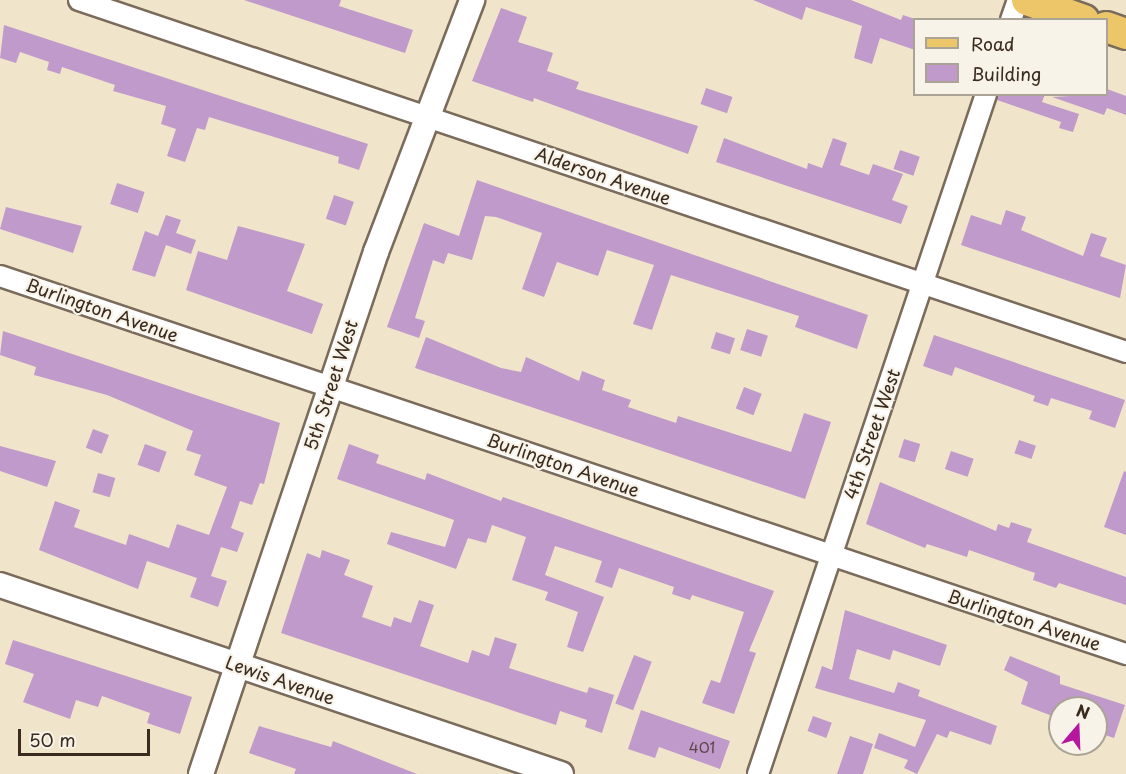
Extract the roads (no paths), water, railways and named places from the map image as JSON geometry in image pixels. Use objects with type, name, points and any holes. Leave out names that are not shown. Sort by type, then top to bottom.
[{"type":"main road","points":[[1027,0],[1078,18]]},
{"type":"main road","points":[[1108,27],[1126,34]]},
{"type":"street","name":"Alderson Avenue","points":[[79,0],[1126,352]]},
{"type":"street","name":"5th Street West","points":[[201,774],[376,252],[430,118],[472,0]]},
{"type":"street","points":[[1012,18],[1018,0]]},
{"type":"street","name":"4th Street West","points":[[758,774],[985,96]]},
{"type":"street","name":"Burlington Avenue","points":[[0,276],[1126,654]]},
{"type":"street","name":"Lewis Avenue","points":[[0,585],[561,774]]}]
